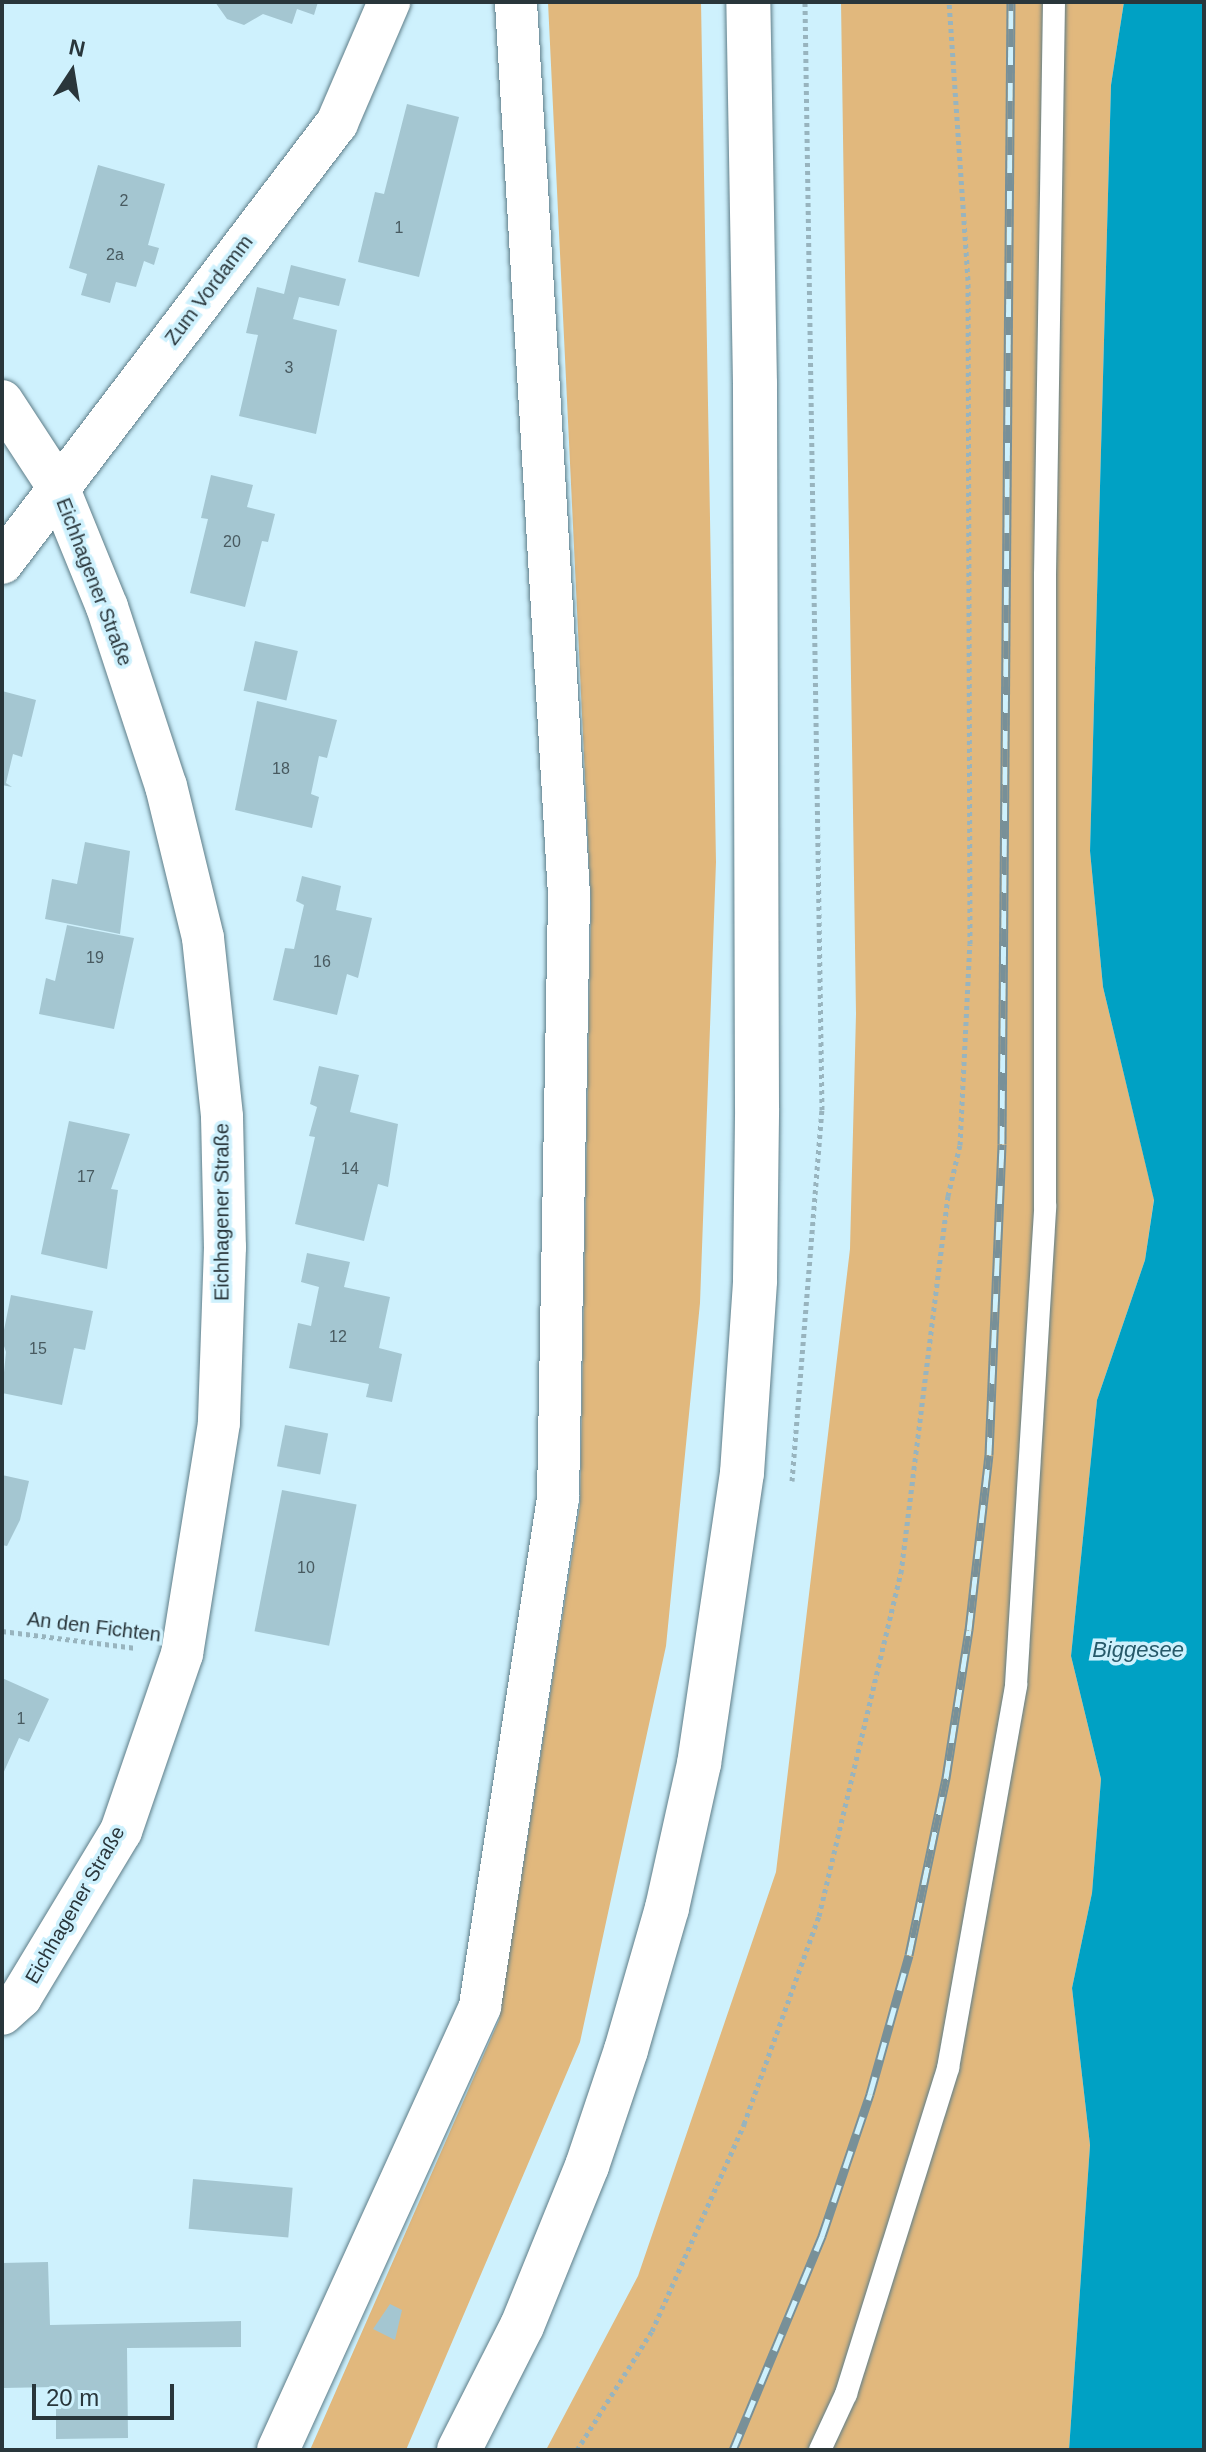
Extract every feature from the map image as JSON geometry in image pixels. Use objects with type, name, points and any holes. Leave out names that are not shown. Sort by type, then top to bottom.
[{"type":"main road","points":[[459,2450],[528,2312],[587,2166],[626,2050],[667,1908],[699,1764],[742,1473],[755,1280],[757,1108],[755,384],[748,2]]},
{"type":"street","name":"Zum Vordamm","points":[[2,563],[337,123],[389,2]]},
{"type":"street","points":[[278,2450],[480,2006],[558,1498],[569,895],[516,2]]},
{"type":"street","name":"Eichhagener Straße","points":[[2,401],[58,487],[107,607],[166,786],[203,938],[222,1117],[219,1423],[182,1654],[121,1831],[21,1997],[2,2014]]},
{"type":"lane","points":[[820,2450],[846,2394],[948,2068],[1016,1685],[1045,1207],[1045,575],[1054,2]]},
{"type":"path","points":[[577,2450],[652,2331],[744,2124],[819,1916],[901,1573],[948,1196],[960,1145],[970,944],[968,280],[949,2]]},
{"type":"path","name":"An den Fichten","points":[[2,1631],[182,1654]]},
{"type":"shaded area","points":[[548,2],[701,2],[716,862],[700,1303],[666,1646],[580,2042],[406,2450],[310,2450],[499,2020],[580,1505],[591,903]]},
{"type":"shaded area","points":[[841,2],[1124,2],[1111,85],[1090,851],[1103,987],[1154,1199],[1145,1260],[1097,1400],[1071,1656],[1101,1779],[1092,1893],[1072,1988],[1090,2145],[1069,2450],[546,2450],[638,2276],[776,1872],[850,1249],[856,1014]]},
{"type":"water","name":"Biggesee","points":[[1124,2],[1204,2],[1204,2450],[1069,2450],[1090,2145],[1072,1988],[1092,1893],[1101,1779],[1071,1656],[1097,1400],[1145,1260],[1154,1200],[1103,987],[1090,851],[1111,85]]},
{"type":"building","points":[[215,2],[318,2],[314,15],[297,9],[292,24],[263,14],[244,25],[227,19]]},
{"type":"building","points":[[407,104],[459,117],[419,277],[358,262],[375,192],[384,194]]},
{"type":"building","points":[[98,165],[165,184],[148,245],[159,248],[154,265],[144,261],[136,287],[116,282],[110,303],[81,295],[87,274],[69,268]]},
{"type":"building","points":[[291,265],[346,279],[339,306],[299,297],[293,319],[337,330],[316,434],[239,416],[258,335],[246,333],[257,287],[284,294]]},
{"type":"building","points":[[211,475],[253,485],[247,507],[275,514],[268,542],[262,541],[245,607],[190,593],[208,519],[201,518]]},
{"type":"building","points":[[255,641],[298,651],[286,701],[244,691]]},
{"type":"building","points":[[2,691],[36,700],[22,757],[13,754],[6,783],[12,787],[2,785]]},
{"type":"building","points":[[257,701],[337,720],[327,758],[319,756],[311,794],[319,797],[312,828],[235,810]]},
{"type":"building","points":[[85,842],[130,851],[120,934],[45,919],[52,879],[77,884]]},
{"type":"building","points":[[302,876],[341,886],[336,910],[372,918],[358,978],[347,974],[337,1015],[273,1000],[285,948],[294,949],[304,905],[296,901]]},
{"type":"building","points":[[67,925],[134,938],[114,1029],[39,1014],[46,978],[55,981]]},
{"type":"building","points":[[319,1066],[359,1075],[350,1112],[398,1124],[388,1187],[378,1184],[364,1241],[295,1224],[315,1137],[309,1136],[317,1107],[310,1104]]},
{"type":"building","points":[[69,1121],[130,1134],[111,1189],[118,1190],[107,1269],[41,1254]]},
{"type":"building","points":[[307,1253],[350,1262],[344,1287],[390,1297],[379,1348],[402,1354],[392,1402],[366,1397],[369,1384],[289,1368],[298,1323],[311,1326],[319,1287],[301,1282]]},
{"type":"building","points":[[11,1295],[93,1311],[85,1350],[74,1348],[62,1405],[2,1393],[6,1352],[2,1340]]},
{"type":"building","points":[[285,1425],[328,1433],[320,1475],[277,1466]]},
{"type":"building","points":[[2,1475],[29,1481],[20,1520],[7,1546],[2,1545]]},
{"type":"building","points":[[282,1490],[357,1505],[329,1646],[255,1631]]},
{"type":"building","points":[[2,1678],[49,1699],[29,1742],[19,1738],[2,1776]]},
{"type":"building","points":[[193,2179],[293,2188],[288,2238],[189,2229]]},
{"type":"building","points":[[48,2262],[50,2325],[241,2321],[241,2347],[127,2348],[128,2438],[56,2439],[56,2387],[2,2388],[2,2263]]},
{"type":"building","points":[[390,2304],[402,2310],[395,2340],[373,2329]]},
{"type":"railway","points":[[733,2450],[822,2236],[870,2094],[909,1955],[946,1778],[969,1630],[989,1455],[1002,1144],[1011,2]]}]
